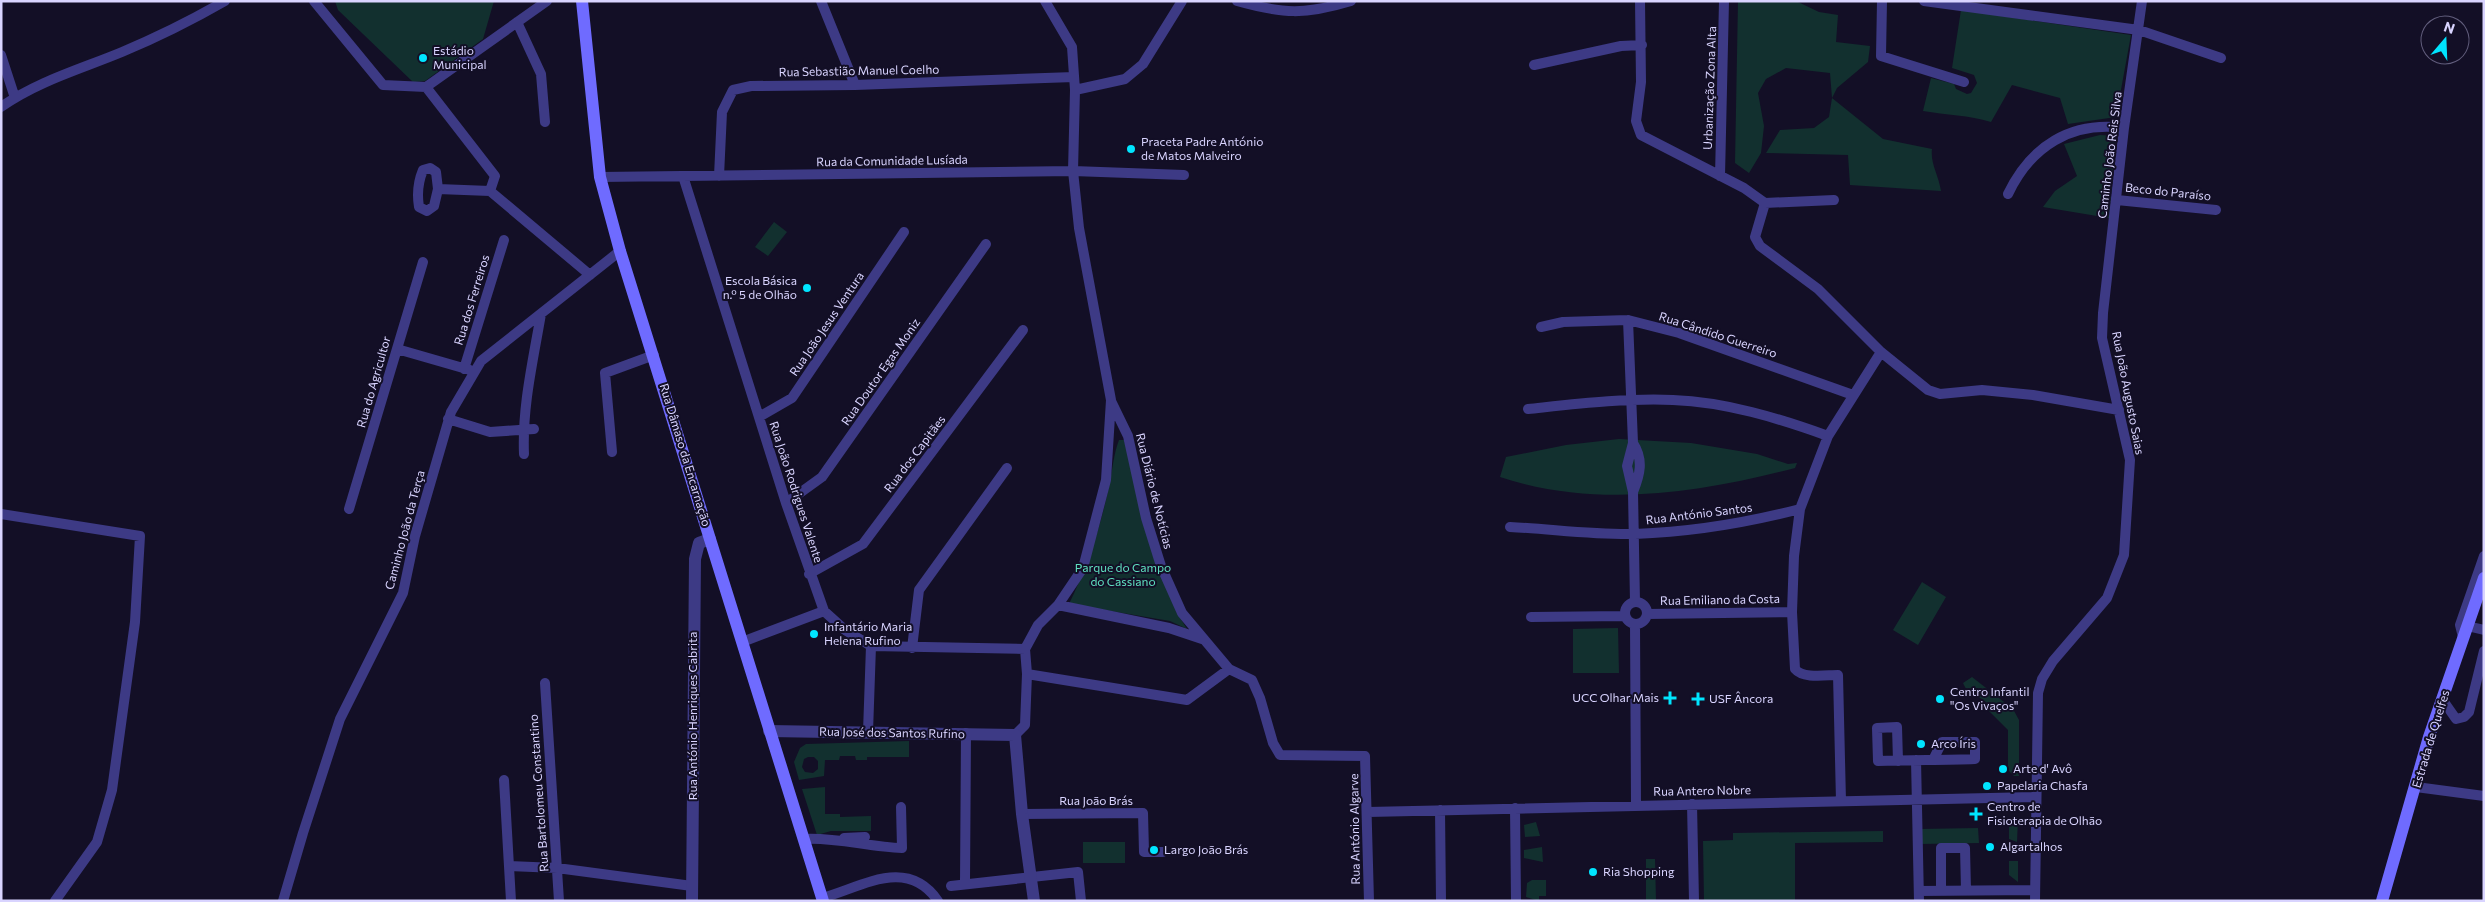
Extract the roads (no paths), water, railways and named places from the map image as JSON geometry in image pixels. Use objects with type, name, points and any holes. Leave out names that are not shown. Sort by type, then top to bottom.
[{"type":"main road","name":"Rua Dâmaso da Encarnação","points":[[582,1],[600,177],[620,251],[822,899]]},
{"type":"main road","name":"Estrada de Quelfes","points":[[2382,901],[2442,699],[2484,578]]},
{"type":"street","points":[[1,107],[73,69],[122,52],[182,25],[226,1]]},
{"type":"street","points":[[314,1],[383,85],[426,87],[547,1]]},
{"type":"street","points":[[821,1],[855,85]]},
{"type":"street","name":"Rua Diário de Notícias","points":[[1025,649],[1038,626],[1058,605],[1083,568],[1106,480],[1111,400],[1084,254],[1073,172],[1075,90],[1072,47],[1045,1]]},
{"type":"street","points":[[1075,90],[1125,79],[1143,64],[1182,1]]},
{"type":"street","points":[[1237,1],[1319,11],[1351,1]]},
{"type":"street","points":[[1640,1],[1642,82],[1636,121],[1641,135],[1744,188],[1764,202],[1834,200]]},
{"type":"street","name":"Urbanização Zona Alta","points":[[1720,176],[1724,1]]},
{"type":"street","points":[[1882,1],[1881,56],[1964,82]]},
{"type":"street","points":[[1924,1],[2139,30],[2221,58]]},
{"type":"street","name":"Caminho João Reis Silva","points":[[2102,313],[2117,200],[2124,128],[2142,1]]},
{"type":"street","points":[[517,22],[541,74],[545,122]]},
{"type":"street","points":[[1534,65],[1621,46],[1642,45]]},
{"type":"street","points":[[1,55],[15,98]]},
{"type":"street","name":"Rua Sebastião Manuel Coelho","points":[[719,176],[722,112],[733,90],[751,86],[855,85],[1074,77]]},
{"type":"street","points":[[426,87],[495,176],[490,191]]},
{"type":"street","points":[[2008,194],[2016,177],[2030,159],[2047,143],[2068,132],[2110,126],[2124,128]]},
{"type":"street","name":"Rua da Comunidade Lusíada","points":[[600,177],[1073,172],[1184,175]]},
{"type":"street","name":"Rua João Rodrigues Valente","points":[[683,176],[809,574],[824,611],[845,630],[871,646],[1025,649]]},
{"type":"street","points":[[438,189],[490,191],[590,275]]},
{"type":"street","name":"Beco do Paraíso","points":[[2117,200],[2216,210]]},
{"type":"street","points":[[1764,202],[1755,236],[1760,246],[1818,288],[1881,352],[1920,385],[1940,394],[1990,391],[2033,395],[2119,410]]},
{"type":"street","name":"Rua João Jesus Ventura","points":[[759,417],[792,398],[904,232]]},
{"type":"street","name":"Rua dos Ferreiros","points":[[469,370],[504,240]]},
{"type":"street","name":"Rua Doutor Egas Moniz","points":[[786,503],[822,477],[986,244]]},
{"type":"street","name":"Caminho João da Terça","points":[[283,901],[305,824],[340,719],[403,593],[415,536],[448,420],[469,370],[620,251]]},
{"type":"street","name":"Rua do Agricultor","points":[[350,509],[423,262]]},
{"type":"street","name":"Rua João Augusto Saias","points":[[2035,896],[2038,693],[2042,679],[2053,662],[2107,598],[2124,556],[2130,460],[2102,338],[2102,313]]},
{"type":"street","points":[[524,454],[523,430],[541,314]]},
{"type":"street","points":[[1628,320],[1633,400],[1633,443],[1638,450],[1640,468],[1639,477],[1633,492],[1634,602]]},
{"type":"street","name":"Rua Cândido Guerreiro","points":[[1541,327],[1563,322],[1628,320],[1689,336],[1853,396]]},
{"type":"street","name":"Rua dos Capitães","points":[[809,574],[863,544],[1023,330]]},
{"type":"street","points":[[397,349],[469,370]]},
{"type":"street","points":[[1841,801],[1838,675],[1804,675],[1798,674],[1795,669],[1792,612],[1794,556],[1800,508],[1828,436],[1881,352]]},
{"type":"street","points":[[612,452],[604,373],[654,356]]},
{"type":"street","name":"Rua Diário de Notícias","points":[[1111,400],[1128,436],[1146,518],[1161,566],[1182,613],[1229,669]]},
{"type":"street","points":[[1528,409],[1633,400],[1674,400],[1733,407],[1782,420],[1828,436]]},
{"type":"street","points":[[448,420],[490,432],[534,429]]},
{"type":"street","points":[[912,648],[919,590],[1007,468]]},
{"type":"street","name":"Rua António Santos","points":[[1510,527],[1633,534],[1671,532],[1754,521],[1800,508]]},
{"type":"street","points":[[1,514],[140,536],[134,622],[112,790],[97,842],[55,901]]},
{"type":"street","name":"Rua António Henriques Cabrita","points":[[692,901],[695,559],[699,543],[710,539]]},
{"type":"street","points":[[2484,556],[2460,624],[2465,632],[2484,630]]},
{"type":"street","points":[[1634,602],[1645,606],[1647,614],[1645,620],[1635,624],[1629,622],[1625,616],[1626,608],[1634,602]]},
{"type":"street","points":[[1058,605],[1169,628],[1203,639]]},
{"type":"street","points":[[742,642],[824,611]]},
{"type":"street","name":"Rua Emiliano da Costa","points":[[1647,614],[1792,612]]},
{"type":"street","points":[[1531,617],[1625,616]]},
{"type":"street","points":[[1635,624],[1636,805]]},
{"type":"street","points":[[868,732],[871,646]]},
{"type":"street","points":[[1025,649],[1027,674],[1025,725],[1015,735],[1022,814],[1034,901]]},
{"type":"street","points":[[2442,699],[2456,718],[2464,717],[2469,712],[2484,652]]},
{"type":"street","points":[[1027,674],[1187,700],[1229,669]]},
{"type":"street","name":"Rua António Algarve","points":[[1229,669],[1252,680],[1260,698],[1272,744],[1280,755],[1365,756],[1369,901]]},
{"type":"street","name":"Rua Bartolomeu Constantino","points":[[545,683],[559,901]]},
{"type":"street","name":"Rua José dos Santos Rufino","points":[[769,731],[1015,735]]},
{"type":"street","points":[[965,883],[966,734]]},
{"type":"street","points":[[1916,760],[1919,896],[1941,890],[1966,890],[2035,896]]},
{"type":"street","points":[[1898,761],[1933,760]]},
{"type":"street","points":[[504,780],[511,901]]},
{"type":"street","points":[[2416,787],[2484,796]]},
{"type":"street","name":"Rua Antero Nobre","points":[[1368,812],[2036,797]]},
{"type":"street","points":[[1692,804],[1694,901]]},
{"type":"street","points":[[804,840],[902,848],[901,806]]},
{"type":"street","points":[[1515,808],[1516,901]]},
{"type":"street","points":[[1440,810],[1442,901]]},
{"type":"street","name":"Rua João Brás","points":[[1022,814],[1143,813],[1144,852],[1163,852]]},
{"type":"street","points":[[831,841],[841,838],[865,837]]},
{"type":"street","points":[[1941,890],[1941,848],[1965,848],[1966,890]]},
{"type":"street","points":[[509,866],[557,868],[692,886]]},
{"type":"street","points":[[950,886],[1030,875],[1078,872],[1081,901]]},
{"type":"street","points":[[822,899],[895,876],[914,880],[933,894],[938,901]]},
{"type":"place","name":"Estádio Municipal","points":[[423,58]]},
{"type":"place","name":"Praceta Padre António de Matos Malveiro","points":[[1131,149]]},
{"type":"place","name":"Escola Básica n.º 5 de Olhão","points":[[807,288]]},
{"type":"place","name":"Infantário Maria Helena Rufino","points":[[814,634]]},
{"type":"place","name":"UCC Olhar Mais","points":[[1670,698]]},
{"type":"place","name":"USF Âncora","points":[[1698,699]]},
{"type":"place","name":"Centro Infantil \"Os Vivaços\"","points":[[1940,699]]},
{"type":"place","name":"Arco Íris","points":[[1921,744]]},
{"type":"place","name":"Arte d' Avô","points":[[2003,769]]},
{"type":"place","name":"Papelaria Chasfa","points":[[1987,786]]},
{"type":"place","name":"Centro de Fisioterapia de Olhão","points":[[1976,814]]},
{"type":"place","name":"Algartalhos","points":[[1990,847]]},
{"type":"place","name":"Largo João Brás","points":[[1154,850]]},
{"type":"place","name":"Ria Shopping","points":[[1593,872]]},
{"type":"park label","name":"Parque do Campo do Cassiano","points":[[1123,575]]}]
